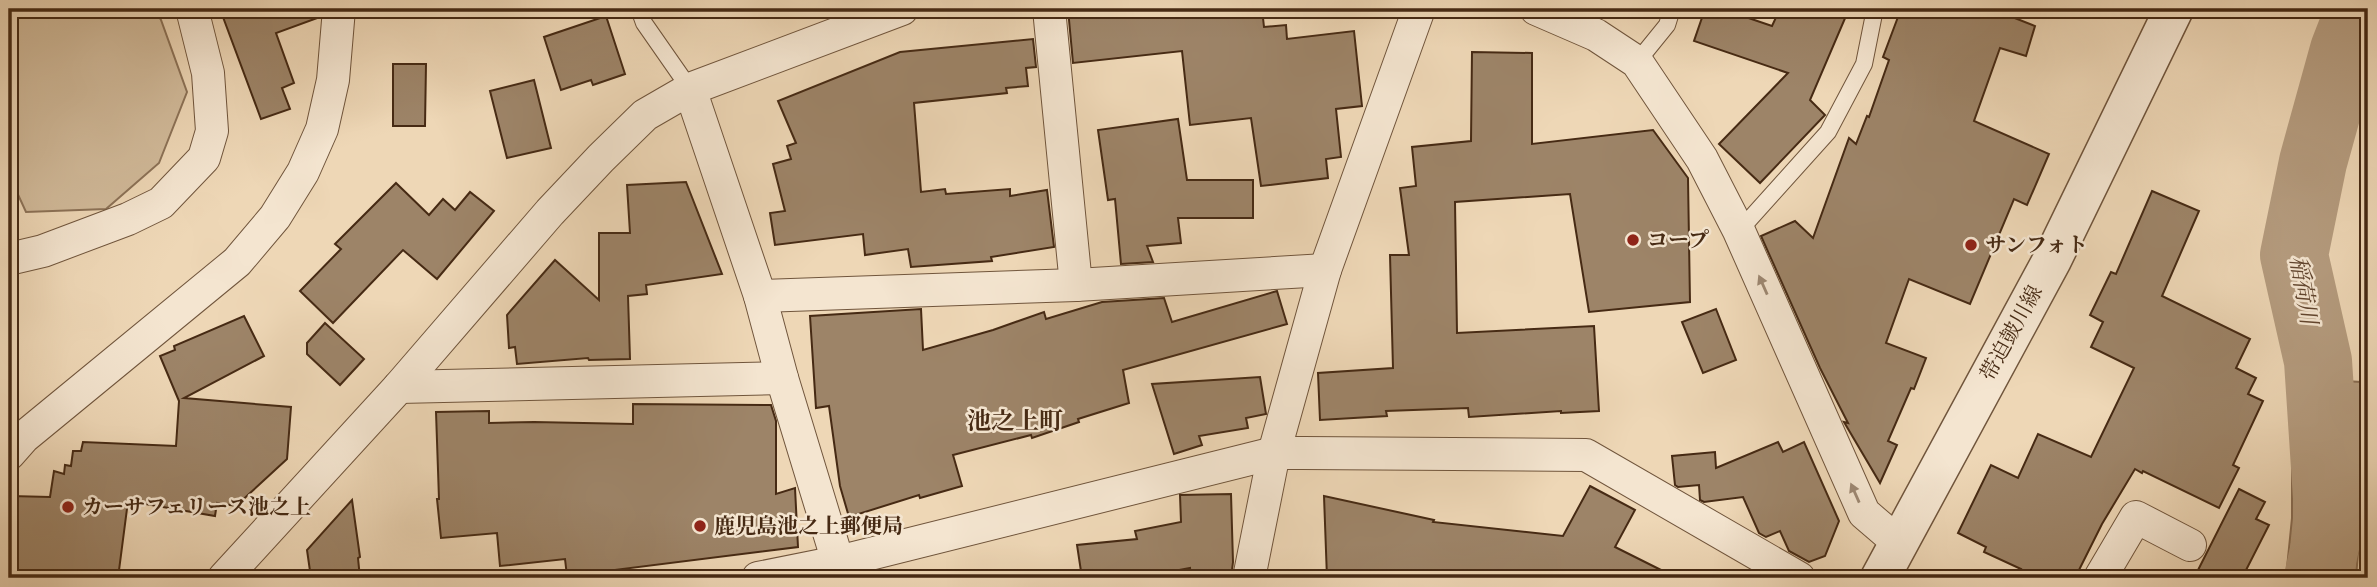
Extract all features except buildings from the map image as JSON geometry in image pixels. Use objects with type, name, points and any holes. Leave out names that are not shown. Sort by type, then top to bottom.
[{"type":"street","points":[[9,259],[43,251],[128,219],[161,203],[204,158],[212,131],[208,73],[192,9]]},
{"type":"street","points":[[9,454],[24,437],[237,262],[275,218],[303,172],[322,129],[333,80],[339,9]]},
{"type":"street","points":[[224,578],[399,387],[550,212],[645,115],[690,89],[902,9]]},
{"type":"street","points":[[1049,9],[1076,285]]},
{"type":"street","points":[[1249,578],[1274,453],[1325,270],[1419,9]]},
{"type":"street","points":[[1540,9],[1596,35],[1637,62],[1702,159],[1739,231],[1864,513],[1899,543]]},
{"type":"street","name":"帯迫皷川線","points":[[1880,578],[2058,248],[2174,9]]},
{"type":"street","points":[[690,89],[760,296],[839,570]]},
{"type":"street","points":[[760,296],[1076,285],[1325,270]]},
{"type":"street","points":[[399,387],[782,378]]},
{"type":"street","points":[[758,578],[839,570],[1274,453],[1586,455],[1799,578]]},
{"type":"street","points":[[2100,578],[2136,517],[2190,545]]},
{"type":"lane","points":[[639,9],[644,23],[690,89]]},
{"type":"lane","points":[[1637,62],[1667,25],[1672,9]]},
{"type":"lane","points":[[1739,231],[1828,132],[1864,64],[1875,9]]},
{"type":"shaded area","points":[[9,9],[154,9],[161,20],[187,92],[159,163],[106,209],[26,212],[9,175]]},
{"type":"shaded area","points":[[2292,378],[2361,382],[2360,527],[2356,578],[2286,578],[2292,518]]},
{"type":"waterway","name":"稲荷川","points":[[2318,578],[2329,528],[2318,361],[2294,255],[2313,162],[2344,50],[2360,9]]},
{"type":"place","name":"コープ","points":[[1633,240]]},
{"type":"place","name":"サンフォト","points":[[1971,245]]},
{"type":"place","name":"カーサフェリース池之上","points":[[68,507]]},
{"type":"place","name":"鹿児島池之上郵便局","points":[[700,526]]},
{"type":"district","name":"池之上町","points":[[1015,421]]}]
